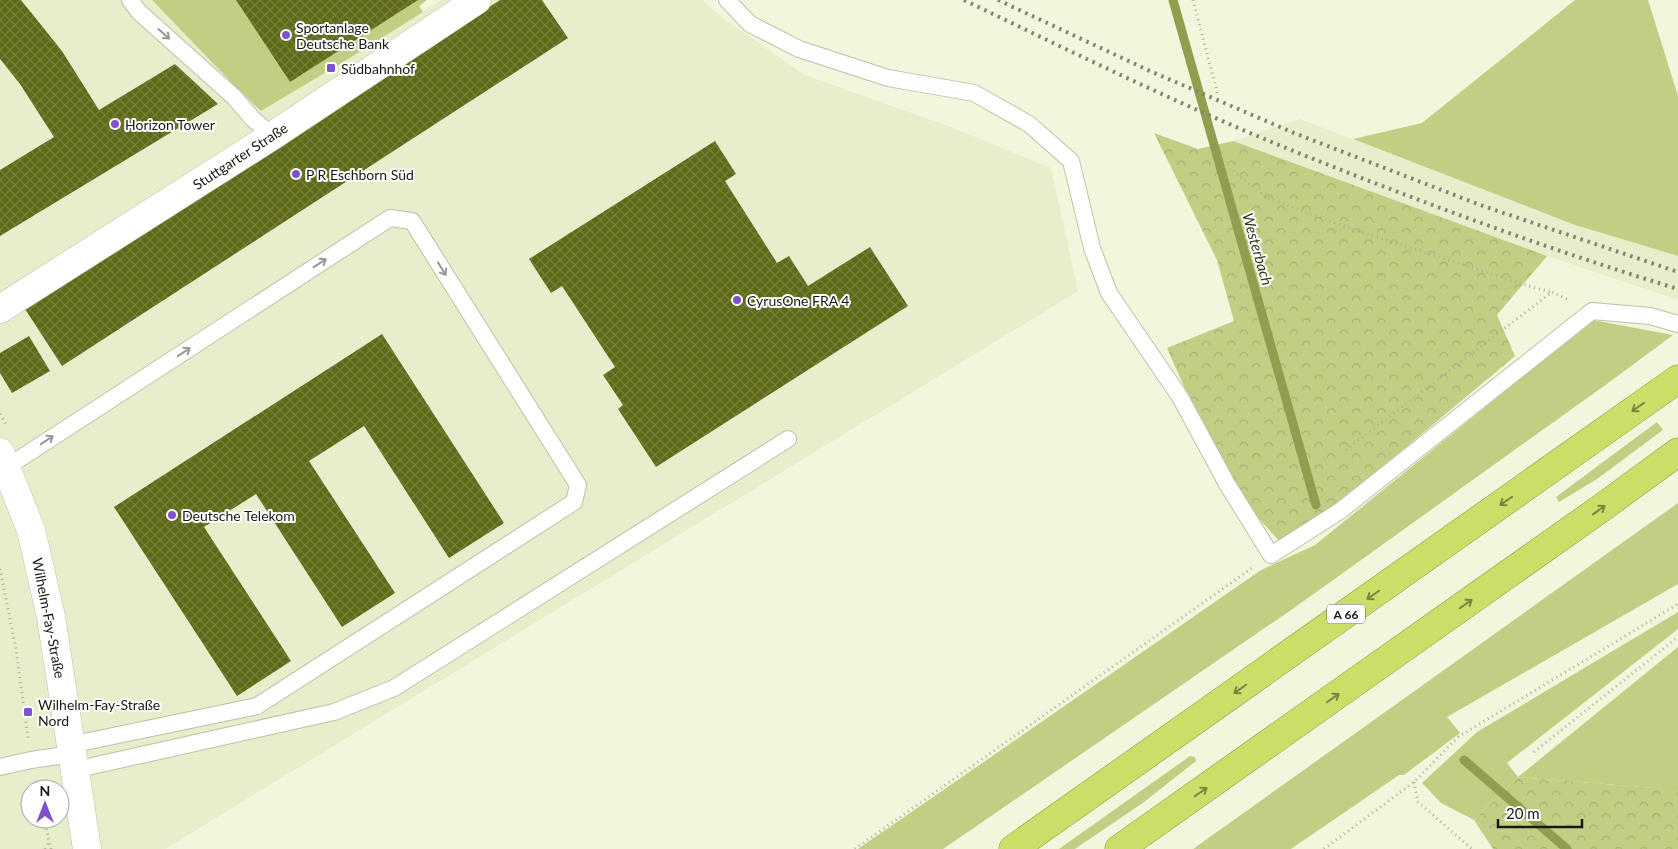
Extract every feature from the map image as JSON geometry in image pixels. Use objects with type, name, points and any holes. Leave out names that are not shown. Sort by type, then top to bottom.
[{"type":"highway","name":"A 66","points":[[1013,849],[1678,379]]},
{"type":"highway","points":[[1119,849],[1600,510],[1678,452]]},
{"type":"street","name":"Stuttgarter Straße","points":[[0,309],[272,136],[477,0]]},
{"type":"street","name":"Wilhelm-Fay-Straße","points":[[3,460],[34,540],[52,617],[87,849]]},
{"type":"lane","points":[[130,0],[139,12],[234,97],[252,118],[272,136]]},
{"type":"lane","points":[[727,0],[750,24],[799,49],[888,78],[974,93],[1029,124],[1072,161],[1092,248],[1109,293],[1180,397],[1227,484],[1271,554],[1340,511],[1592,310],[1650,316],[1678,324]]},
{"type":"lane","points":[[3,460],[390,218],[412,221],[578,485],[574,502],[258,706],[72,756]]},
{"type":"lane","points":[[0,767],[31,760],[72,756],[334,712],[394,688],[788,439]]},
{"type":"path","points":[[1194,0],[1218,96]]},
{"type":"path","points":[[1233,171],[1266,197],[1349,228],[1552,292],[1592,310]]},
{"type":"path","points":[[1346,450],[1552,292]]},
{"type":"path","points":[[855,849],[1271,554]]},
{"type":"path","points":[[0,569],[16,649],[31,760],[36,779]]},
{"type":"path","points":[[1324,849],[1414,782],[1458,737],[1678,604]]},
{"type":"path","points":[[1534,752],[1678,637]]},
{"type":"path","points":[[1414,782],[1418,802],[1472,849]]},
{"type":"path","points":[[46,829],[51,849]]},
{"type":"path","points":[[45,849],[49,840]]},
{"type":"shaded area","points":[[0,0],[152,0],[231,82],[348,59],[441,0],[702,0],[722,18],[805,75],[953,128],[1051,168],[1078,291],[165,849],[0,849]]},
{"type":"shaded area","points":[[1300,119],[1575,225],[1678,256],[1678,300],[1547,256],[1233,141]]},
{"type":"green space","name":"Sportanlage Deutsche Bank","points":[[152,0],[427,0],[419,6],[423,12],[261,111]]},
{"type":"green space","points":[[1575,0],[1648,0],[1678,96],[1678,256],[1575,225],[1353,139],[1422,123]]},
{"type":"green space","points":[[1154,133],[1198,149],[1233,141],[1547,256],[1497,315],[1515,356],[1302,534],[1282,544],[1227,484],[1167,348],[1234,321],[1217,260]]},
{"type":"green space","points":[[1593,320],[1673,335],[1294,608],[943,849],[858,849],[1261,570],[1315,545]]},
{"type":"green space","points":[[1657,422],[1663,430],[1597,479],[1559,502],[1556,497]]},
{"type":"green space","points":[[1678,503],[1678,584],[1447,717],[1460,733],[1404,775],[1399,775],[1291,849],[1193,849]]},
{"type":"green space","points":[[1678,612],[1678,629],[1507,763],[1518,777],[1474,820],[1441,803],[1422,783],[1477,732]]},
{"type":"green space","points":[[1678,647],[1678,792],[1666,789],[1518,777]]},
{"type":"green space","points":[[1190,756],[1195,757],[1196,761],[1144,802],[1075,849],[1059,849]]},
{"type":"green space","points":[[1518,777],[1667,789],[1678,792],[1678,849],[1493,849],[1474,820]]},
{"type":"building","name":"Horizon Tower","points":[[0,0],[21,0],[62,51],[99,110],[175,64],[218,104],[0,236],[0,170],[54,137],[20,84],[0,59]]},
{"type":"building","points":[[236,0],[418,0],[290,82]]},
{"type":"building","name":"P R Eschborn Süd","points":[[500,0],[542,0],[568,38],[62,366],[25,309]]},
{"type":"building","name":"CyrusOne FRA 4","points":[[715,141],[736,174],[725,181],[777,263],[789,256],[808,286],[870,247],[908,306],[656,467],[618,409],[623,405],[603,375],[615,367],[562,286],[551,293],[529,259]]},
{"type":"building","name":"Deutsche Telekom","points":[[382,334],[504,523],[449,558],[364,426],[309,461],[395,593],[342,627],[256,494],[204,527],[291,661],[237,696],[114,507]]},
{"type":"building","points":[[29,336],[50,371],[12,393],[0,373],[0,353]]},
{"type":"waterway","name":"Westerbach","points":[[1173,0],[1316,505]]},
{"type":"waterway","name":"Westerbach","points":[[1464,760],[1567,849]]},
{"type":"railway","points":[[964,0],[1167,96],[1291,150],[1483,224],[1580,258],[1678,289]]},
{"type":"railway","points":[[998,0],[1150,71],[1294,133],[1483,206],[1678,272]]},
{"type":"place","name":"Sportanlage Deutsche Bank","points":[[286,35]]},
{"type":"place","name":"Südbahnhof","points":[[331,68]]},
{"type":"place","name":"Horizon Tower","points":[[115,124]]},
{"type":"place","name":"P R Eschborn Süd","points":[[296,174]]},
{"type":"place","name":"CyrusOne FRA 4","points":[[737,300]]},
{"type":"place","name":"Deutsche Telekom","points":[[172,515]]},
{"type":"place","name":"Wilhelm-Fay-Straße Nord","points":[[28,712]]}]
